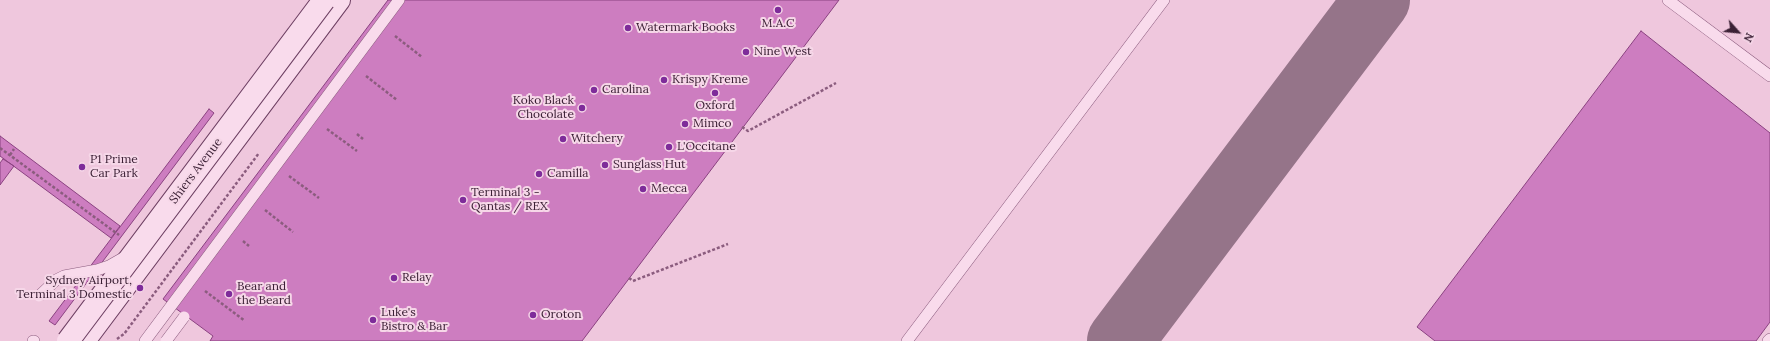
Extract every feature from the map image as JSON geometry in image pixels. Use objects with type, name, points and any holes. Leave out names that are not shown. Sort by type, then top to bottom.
[{"type":"street","name":"Shiers Avenue","points":[[68,341],[324,0]]},
{"type":"street","name":"Shiers Avenue","points":[[84,341],[339,0]]},
{"type":"lane","points":[[145,341],[399,0]]},
{"type":"lane","points":[[907,341],[1164,0]]},
{"type":"lane","points":[[1668,0],[1770,76]]},
{"type":"lane","points":[[40,296],[56,280],[64,276],[97,270],[109,266],[138,247]]},
{"type":"lane","points":[[166,341],[184,317]]},
{"type":"path","points":[[380,25],[422,57]]},
{"type":"path","points":[[366,76],[397,100]]},
{"type":"path","points":[[742,128],[748,131],[836,84]]},
{"type":"path","points":[[327,129],[357,151]]},
{"type":"path","points":[[357,134],[363,139]]},
{"type":"path","points":[[0,148],[120,235]]},
{"type":"path","points":[[10,155],[14,149]]},
{"type":"path","points":[[115,341],[124,334],[259,153]]},
{"type":"path","points":[[276,166],[319,198]]},
{"type":"path","points":[[265,210],[293,232]]},
{"type":"path","points":[[629,278],[633,281],[728,244]]},
{"type":"path","points":[[173,267],[245,321]]},
{"type":"building","name":"Terminal 3 - Qantas / REX","points":[[388,0],[839,0],[582,341],[210,341],[213,336],[163,299]]},
{"type":"building","points":[[1641,31],[1770,133],[1770,322],[1756,341],[1435,341],[1417,327]]},
{"type":"building","points":[[209,109],[214,113],[55,325],[49,321]]},
{"type":"building","points":[[0,136],[120,226],[111,238],[0,156]]},
{"type":"building","points":[[3,159],[14,166],[0,185],[0,163]]},
{"type":"taxiway","points":[[1120,341],[1377,0]]},
{"type":"place","name":"M.A.C","points":[[778,10]]},
{"type":"place","name":"Watermark Books","points":[[628,28]]},
{"type":"place","name":"Nine West","points":[[746,52]]},
{"type":"place","name":"Krispy Kreme","points":[[664,80]]},
{"type":"place","name":"Carolina","points":[[594,90]]},
{"type":"place","name":"Oxford","points":[[715,93]]},
{"type":"place","name":"Koko Black Chocolate","points":[[582,108]]},
{"type":"place","name":"Mimco","points":[[685,124]]},
{"type":"place","name":"Witchery","points":[[563,139]]},
{"type":"place","name":"L'Occitane","points":[[669,147]]},
{"type":"place","name":"Sunglass Hut","points":[[605,165]]},
{"type":"place","name":"P1 Prime Car Park","points":[[82,167]]},
{"type":"place","name":"Camilla","points":[[539,174]]},
{"type":"place","name":"Mecca","points":[[643,189]]},
{"type":"place","name":"Terminal 3 - Qantas / REX","points":[[463,200]]},
{"type":"place","name":"Relay","points":[[394,278]]},
{"type":"place","name":"Sydney Airport, Terminal 3 Domestic","points":[[140,288]]},
{"type":"place","name":"Bear and the Beard","points":[[229,294]]},
{"type":"place","name":"Oroton","points":[[533,315]]},
{"type":"place","name":"Luke's Bistro & Bar","points":[[373,320]]}]
